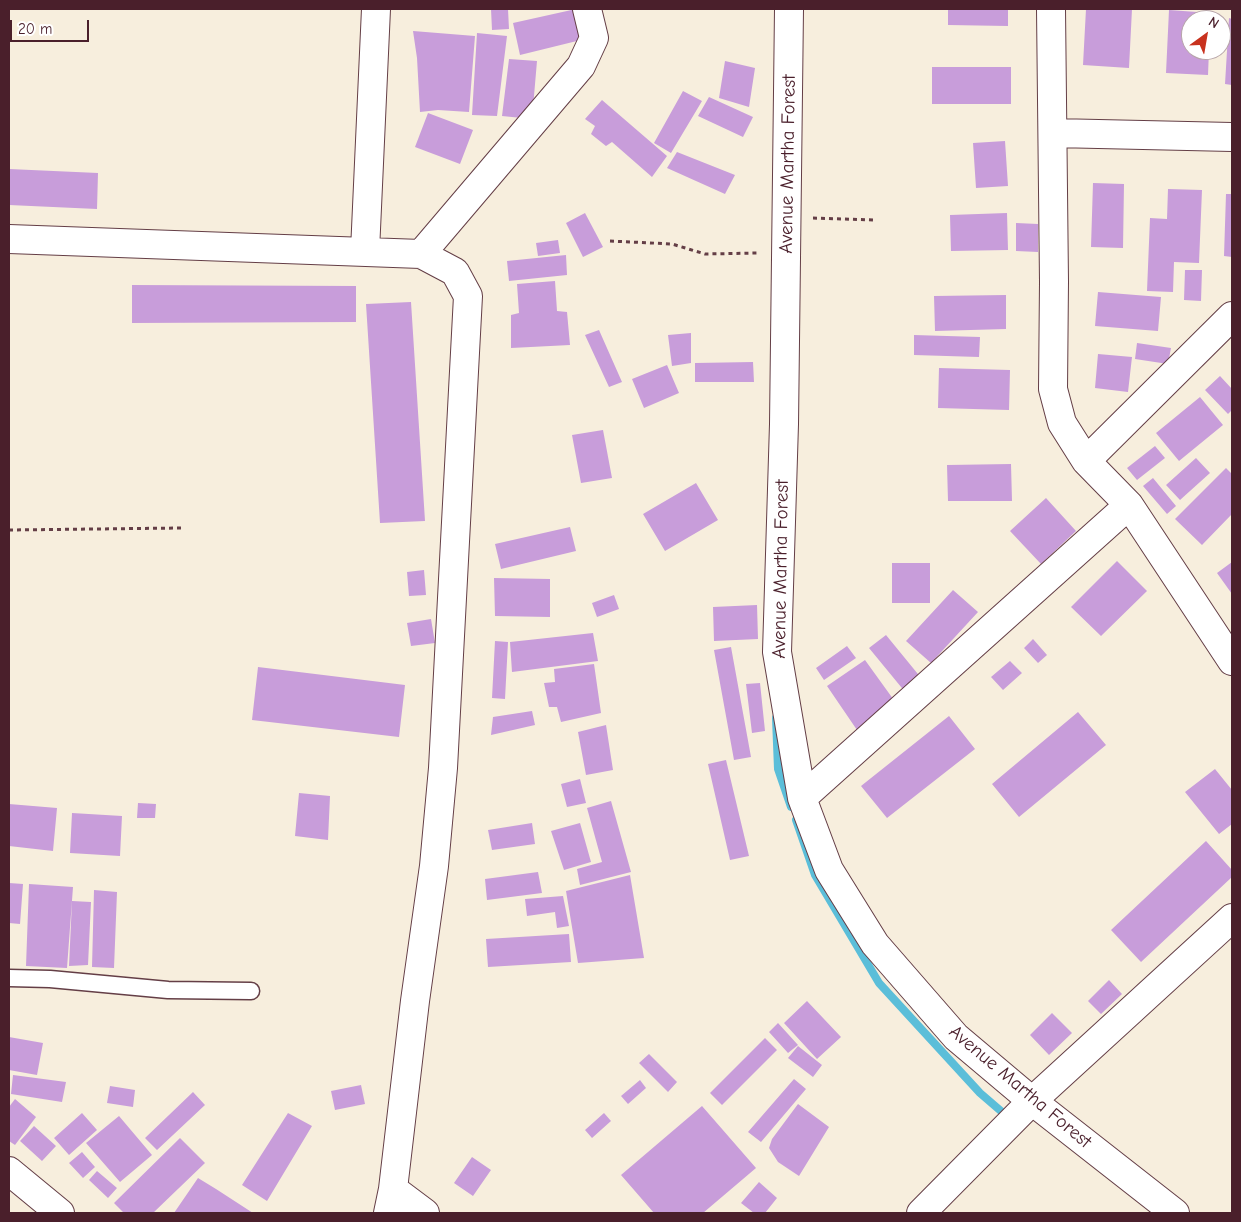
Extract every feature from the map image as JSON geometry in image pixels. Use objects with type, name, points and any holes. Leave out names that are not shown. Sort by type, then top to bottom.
[{"type":"street","points":[[365,251],[376,9]]},
{"type":"street","points":[[422,254],[581,66],[594,38],[586,9]]},
{"type":"street","name":"Avenue Martha Forest","points":[[789,9],[784,424],[777,652],[802,798],[829,870],[875,944],[956,1037],[1032,1101],[1175,1213]]},
{"type":"street","points":[[1051,9],[1054,133],[1052,389],[1062,423],[1086,461],[1129,504],[1232,661]]},
{"type":"street","points":[[1054,133],[1232,137]]},
{"type":"street","points":[[9,239],[422,254],[455,272],[468,296],[443,768],[434,866],[391,1201],[425,1213]]},
{"type":"street","points":[[1086,461],[1232,316]]},
{"type":"street","points":[[802,798],[1129,504]]},
{"type":"street","points":[[920,1213],[1032,1101],[1232,918]]},
{"type":"street","points":[[9,1171],[60,1213]]},
{"type":"lane","points":[[9,978],[50,979],[168,990],[251,991]]},
{"type":"path","points":[[787,217],[873,220]]},
{"type":"path","points":[[610,242],[672,244],[705,254],[754,252]]},
{"type":"path","points":[[9,530],[182,528]]},
{"type":"building","points":[[491,9],[508,9],[509,29],[492,30]]},
{"type":"building","points":[[576,9],[585,39],[520,55],[513,23]]},
{"type":"building","points":[[948,9],[1008,9],[1008,26],[948,25]]},
{"type":"building","points":[[1086,9],[1132,9],[1129,68],[1083,65]]},
{"type":"building","points":[[1169,10],[1181,11],[1181,60],[1209,60],[1208,75],[1166,73]]},
{"type":"building","points":[[1231,19],[1232,85],[1225,84],[1226,60],[1231,60]]},
{"type":"building","points":[[413,31],[475,36],[469,112],[438,110],[420,112],[417,58]]},
{"type":"building","points":[[477,33],[507,36],[497,116],[472,115]]},
{"type":"building","points":[[509,59],[537,61],[532,119],[502,116]]},
{"type":"building","points":[[725,61],[755,68],[749,107],[719,98]]},
{"type":"building","points":[[932,67],[1011,67],[1011,104],[932,104]]},
{"type":"building","points":[[683,91],[702,101],[671,153],[654,143]]},
{"type":"building","points":[[709,97],[753,117],[743,137],[698,116]]},
{"type":"building","points":[[602,100],[667,156],[652,177],[612,142],[606,146],[591,134],[595,126],[585,119]]},
{"type":"building","points":[[428,113],[473,130],[460,164],[415,147]]},
{"type":"building","points":[[1005,141],[1008,186],[976,188],[973,143]]},
{"type":"building","points":[[677,152],[735,175],[725,194],[667,168]]},
{"type":"building","points":[[9,169],[98,173],[97,209],[9,205]]},
{"type":"building","points":[[1093,183],[1124,184],[1123,248],[1091,247]]},
{"type":"building","points":[[1168,189],[1202,190],[1199,263],[1174,262],[1173,292],[1147,291],[1150,218],[1167,219]]},
{"type":"building","points":[[1226,194],[1232,194],[1232,257],[1224,256]]},
{"type":"building","points":[[585,213],[603,247],[583,257],[566,223]]},
{"type":"building","points":[[1007,213],[1008,250],[951,251],[950,215]]},
{"type":"building","points":[[1016,223],[1038,224],[1038,252],[1016,251]]},
{"type":"building","points":[[558,240],[560,253],[538,256],[536,243]]},
{"type":"building","points":[[566,255],[567,275],[509,281],[507,261]]},
{"type":"building","points":[[1185,270],[1202,270],[1201,301],[1184,300]]},
{"type":"building","points":[[555,281],[557,311],[567,312],[570,345],[511,348],[511,315],[519,313],[517,284]]},
{"type":"building","points":[[132,285],[356,286],[356,322],[132,323]]},
{"type":"building","points":[[1098,292],[1161,297],[1158,331],[1095,326]]},
{"type":"building","points":[[1006,295],[1006,329],[935,331],[934,296]]},
{"type":"building","points":[[411,302],[425,521],[380,523],[366,304]]},
{"type":"building","points":[[599,330],[622,382],[609,387],[585,335]]},
{"type":"building","points":[[691,333],[691,363],[672,366],[668,335]]},
{"type":"building","points":[[914,335],[980,337],[979,357],[914,355]]},
{"type":"building","points":[[1137,343],[1171,348],[1168,364],[1135,359]]},
{"type":"building","points":[[1098,354],[1132,357],[1128,392],[1095,388]]},
{"type":"building","points":[[753,362],[754,382],[695,382],[695,363]]},
{"type":"building","points":[[667,365],[679,393],[644,408],[632,379]]},
{"type":"building","points":[[939,368],[1010,370],[1009,410],[938,408]]},
{"type":"building","points":[[1220,376],[1232,389],[1232,410],[1228,414],[1205,390]]},
{"type":"building","points":[[1200,397],[1223,425],[1179,461],[1156,433]]},
{"type":"building","points":[[603,430],[612,478],[581,483],[572,435]]},
{"type":"building","points":[[1155,446],[1165,458],[1137,480],[1127,468]]},
{"type":"building","points":[[1196,458],[1210,473],[1180,500],[1166,485]]},
{"type":"building","points":[[1011,464],[1012,501],[948,501],[947,465]]},
{"type":"building","points":[[1226,468],[1232,474],[1232,514],[1202,545],[1175,519]]},
{"type":"building","points":[[1153,478],[1176,506],[1167,514],[1143,486]]},
{"type":"building","points":[[696,483],[718,520],[665,551],[643,514]]},
{"type":"building","points":[[1046,498],[1076,531],[1041,564],[1010,531]]},
{"type":"building","points":[[570,527],[576,551],[501,569],[495,544]]},
{"type":"building","points":[[1117,561],[1147,591],[1101,636],[1071,607]]},
{"type":"building","points":[[1232,562],[1232,594],[1217,573]]},
{"type":"building","points":[[892,563],[930,563],[930,603],[892,603]]},
{"type":"building","points":[[424,570],[426,595],[409,596],[407,572]]},
{"type":"building","points":[[494,578],[550,579],[550,617],[495,616]]},
{"type":"building","points":[[953,590],[978,612],[931,663],[906,641]]},
{"type":"building","points":[[614,595],[619,609],[597,617],[592,603]]},
{"type":"building","points":[[757,605],[758,639],[714,641],[713,607]]},
{"type":"building","points":[[431,619],[435,643],[411,646],[407,623]]},
{"type":"building","points":[[593,633],[598,661],[512,672],[510,642]]},
{"type":"building","points":[[886,635],[922,679],[906,693],[869,648]]},
{"type":"building","points":[[1033,639],[1047,655],[1038,663],[1024,648]]},
{"type":"building","points":[[495,641],[508,642],[505,699],[492,698]]},
{"type":"building","points":[[847,646],[856,658],[824,680],[816,668]]},
{"type":"building","points":[[731,647],[751,757],[734,760],[714,650]]},
{"type":"building","points":[[865,660],[896,703],[857,730],[827,686]]},
{"type":"building","points":[[1010,661],[1022,673],[1003,690],[991,677]]},
{"type":"building","points":[[594,664],[601,713],[561,722],[557,707],[549,707],[544,683],[555,682],[554,669]]},
{"type":"building","points":[[258,667],[405,685],[399,737],[252,720]]},
{"type":"building","points":[[760,683],[765,731],[752,733],[746,684]]},
{"type":"building","points":[[532,711],[535,725],[491,735],[493,717]]},
{"type":"building","points":[[1078,712],[1106,745],[1019,817],[992,784]]},
{"type":"building","points":[[949,716],[975,749],[887,818],[861,786]]},
{"type":"building","points":[[606,725],[613,770],[586,775],[578,732]]},
{"type":"building","points":[[726,760],[749,856],[730,860],[708,764]]},
{"type":"building","points":[[1215,769],[1232,790],[1232,824],[1219,834],[1185,792]]},
{"type":"building","points":[[580,779],[586,803],[567,807],[561,784]]},
{"type":"building","points":[[299,793],[330,796],[328,840],[295,836]]},
{"type":"building","points":[[611,801],[631,872],[580,885],[577,869],[602,862],[587,808]]},
{"type":"building","points":[[138,803],[156,804],[155,818],[137,818]]},
{"type":"building","points":[[9,804],[57,808],[53,851],[9,846]]},
{"type":"building","points":[[72,813],[122,816],[120,856],[70,853]]},
{"type":"building","points":[[532,823],[535,844],[492,850],[488,830]]},
{"type":"building","points":[[580,823],[591,862],[564,870],[551,831]]},
{"type":"building","points":[[1206,841],[1232,870],[1232,877],[1141,962],[1111,930]]},
{"type":"building","points":[[538,872],[542,893],[487,900],[485,879]]},
{"type":"building","points":[[630,875],[644,958],[578,963],[566,891]]},
{"type":"building","points":[[9,883],[23,884],[20,924],[9,923]]},
{"type":"building","points":[[29,884],[73,887],[67,968],[26,966]]},
{"type":"building","points":[[94,890],[117,892],[114,968],[92,967]]},
{"type":"building","points":[[563,896],[569,926],[557,928],[555,912],[527,916],[525,899]]},
{"type":"building","points":[[72,901],[91,902],[88,965],[69,966]]},
{"type":"building","points":[[569,934],[571,962],[488,967],[486,939]]},
{"type":"building","points":[[1109,980],[1122,994],[1101,1014],[1088,1001]]},
{"type":"building","points":[[807,1001],[841,1037],[817,1059],[784,1023]]},
{"type":"building","points":[[1052,1013],[1072,1033],[1049,1055],[1030,1035]]},
{"type":"building","points":[[778,1023],[798,1045],[788,1053],[769,1032]]},
{"type":"building","points":[[9,1037],[43,1043],[37,1075],[9,1070]]},
{"type":"building","points":[[765,1038],[777,1050],[722,1105],[710,1093]]},
{"type":"building","points":[[798,1046],[822,1065],[813,1077],[788,1058]]},
{"type":"building","points":[[649,1054],[677,1082],[668,1092],[639,1063]]},
{"type":"building","points":[[13,1075],[66,1082],[62,1102],[11,1094]]},
{"type":"building","points":[[794,1079],[806,1089],[761,1142],[748,1132]]},
{"type":"building","points":[[640,1080],[646,1088],[628,1104],[621,1096]]},
{"type":"building","points":[[361,1085],[365,1104],[335,1110],[331,1091]]},
{"type":"building","points":[[110,1086],[135,1090],[133,1107],[107,1103]]},
{"type":"building","points":[[193,1092],[205,1105],[157,1150],[145,1138]]},
{"type":"building","points":[[15,1099],[36,1117],[15,1145],[9,1141],[9,1107]]},
{"type":"building","points":[[798,1104],[829,1127],[799,1176],[778,1162],[769,1148],[772,1139]]},
{"type":"building","points":[[702,1106],[756,1168],[703,1213],[654,1213],[621,1175]]},
{"type":"building","points":[[82,1113],[97,1130],[69,1155],[54,1138]]},
{"type":"building","points":[[288,1113],[312,1126],[267,1201],[242,1185]]},
{"type":"building","points":[[604,1113],[611,1121],[592,1138],[585,1130]]},
{"type":"building","points":[[119,1116],[152,1155],[120,1182],[86,1143]]},
{"type":"building","points":[[34,1126],[56,1146],[42,1161],[20,1141]]},
{"type":"building","points":[[180,1138],[205,1163],[153,1213],[124,1213],[114,1203]]},
{"type":"building","points":[[82,1152],[95,1167],[83,1178],[69,1163]]},
{"type":"building","points":[[472,1157],[491,1170],[473,1196],[454,1183]]},
{"type":"building","points":[[97,1171],[117,1188],[108,1198],[89,1180]]},
{"type":"building","points":[[198,1178],[216,1189],[253,1213],[174,1213]]},
{"type":"building","points":[[759,1182],[777,1198],[765,1213],[754,1213],[741,1203]]},
{"type":"waterway","points":[[776,718],[778,769],[791,807]]},
{"type":"waterway","points":[[796,820],[815,875],[879,983],[980,1093],[1009,1118]]}]
